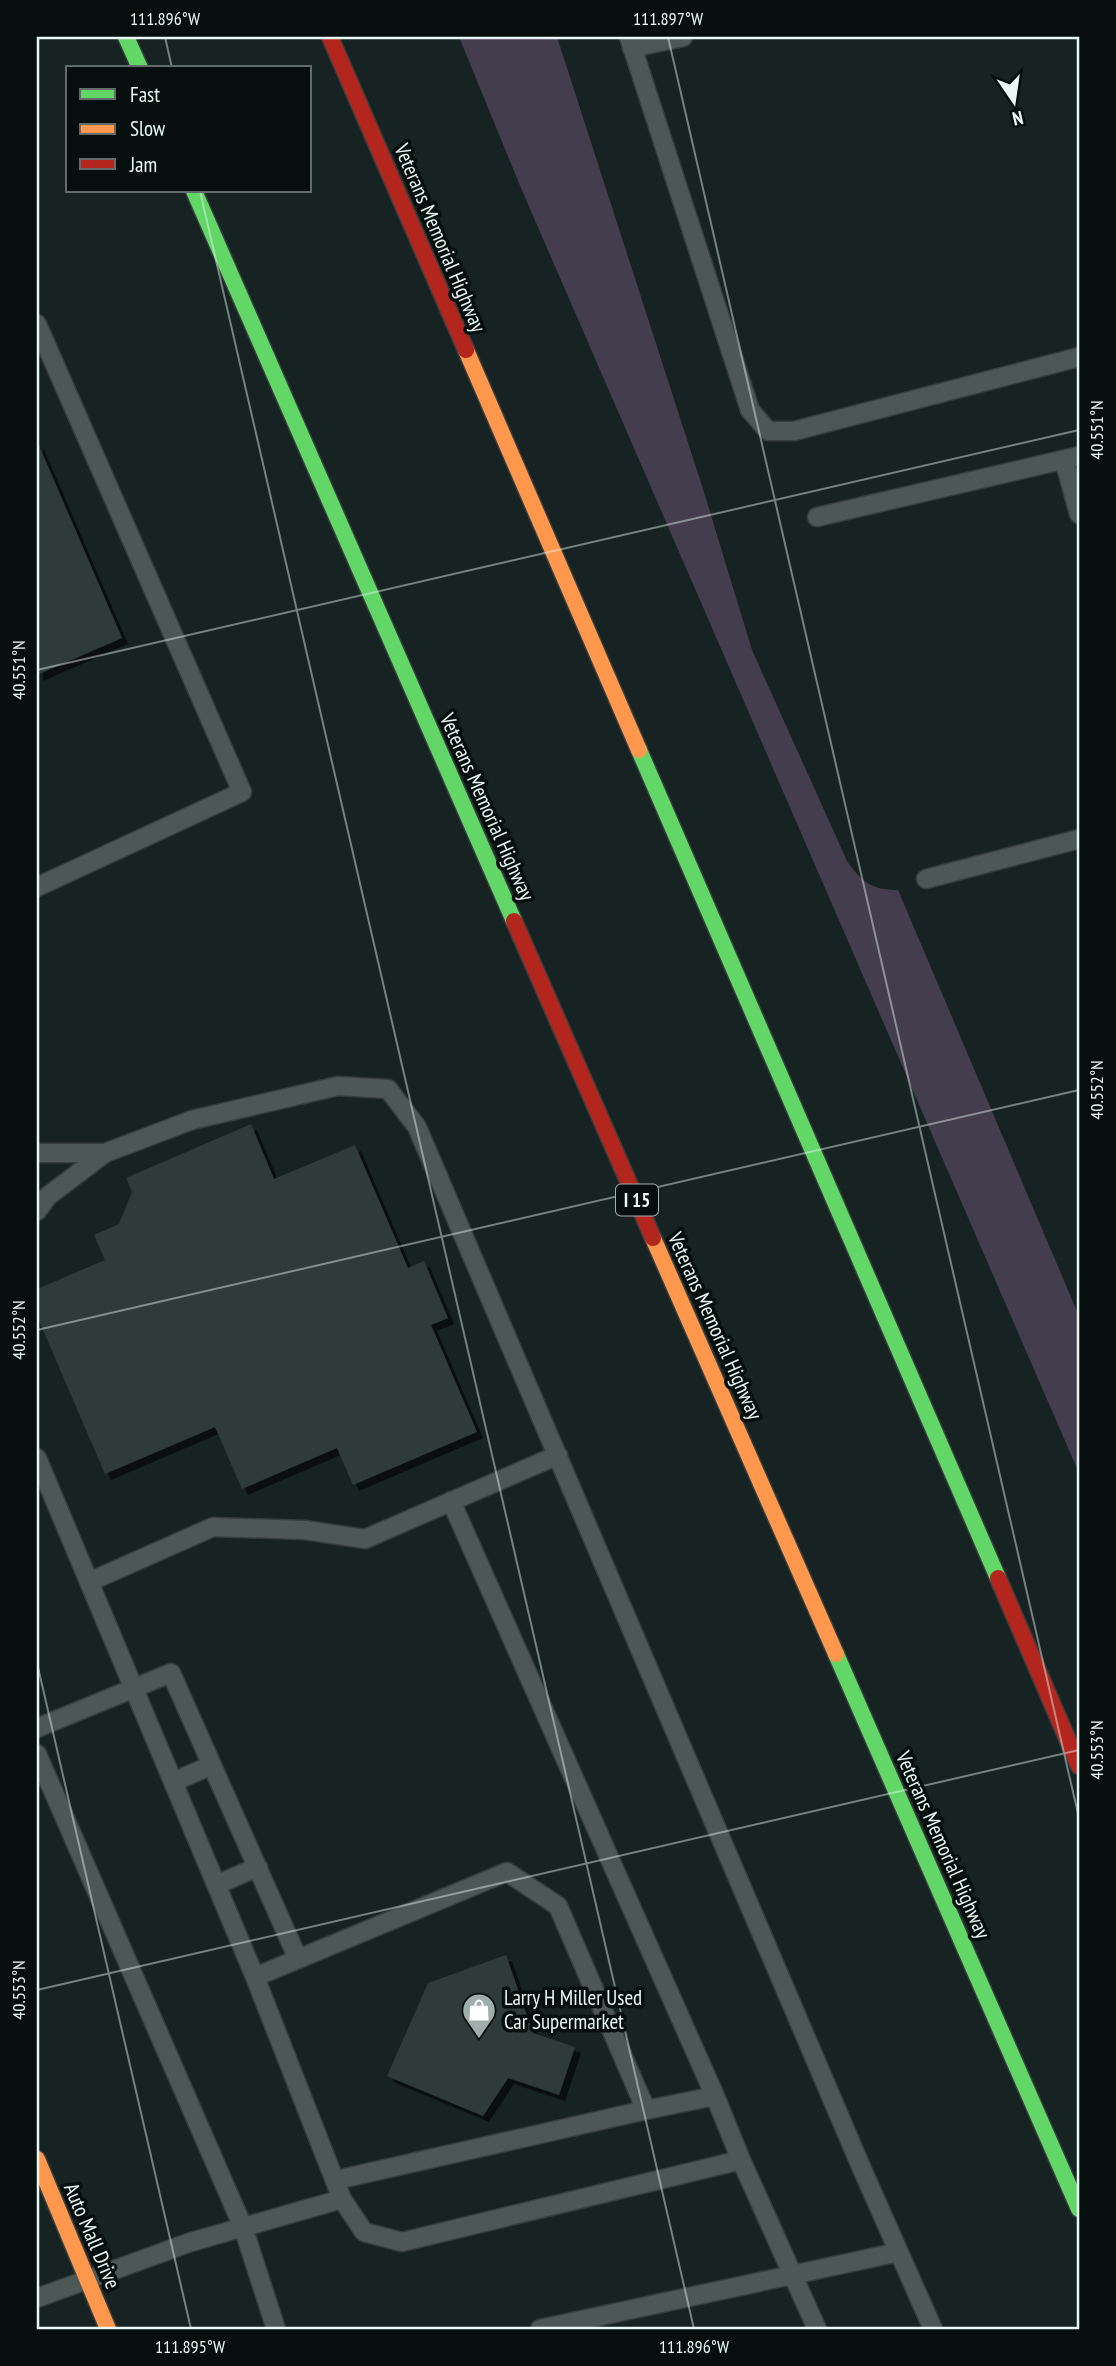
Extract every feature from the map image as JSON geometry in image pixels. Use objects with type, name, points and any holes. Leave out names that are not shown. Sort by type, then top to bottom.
[{"type":"main road","points":[[126,37],[139,66]]},
{"type":"main road","name":"Veterans Memorial Highway","points":[[331,39],[1079,1766]]},
{"type":"main road","name":"Veterans Memorial Highway","points":[[194,192],[1079,2208]]},
{"type":"main road","name":"Auto Mall Drive","points":[[37,2160],[108,2329]]},
{"type":"lane","points":[[683,37],[631,42],[750,410],[768,431],[794,431],[1079,357]]},
{"type":"lane","points":[[37,324],[243,792],[37,887]]},
{"type":"lane","points":[[817,517],[1072,458],[1079,514]]},
{"type":"lane","points":[[926,880],[1079,839]]},
{"type":"lane","points":[[37,1211],[48,1196],[105,1153],[192,1120],[338,1087],[388,1089],[417,1127],[933,2329]]},
{"type":"lane","points":[[37,1153],[105,1153]]},
{"type":"lane","points":[[89,1581],[213,1527],[305,1530],[365,1539],[558,1455]]},
{"type":"lane","points":[[37,1458],[255,1977],[342,2199],[364,2232],[402,2242],[740,2160]]},
{"type":"lane","points":[[451,1501],[715,2096],[740,2160],[817,2329]]},
{"type":"lane","points":[[37,1728],[172,1673],[298,1959]]},
{"type":"lane","points":[[37,1754],[243,2227],[276,2329]]},
{"type":"lane","points":[[173,1782],[212,1765]]},
{"type":"lane","points":[[216,1885],[258,1867]]},
{"type":"lane","points":[[255,1977],[507,1872],[558,1906],[646,2110]]},
{"type":"lane","points":[[336,2180],[715,2096]]},
{"type":"lane","points":[[37,2298],[191,2242],[342,2199]]},
{"type":"lane","points":[[540,2329],[899,2252]]},
{"type":"shaded area","points":[[459,37],[557,37],[703,489],[752,650],[847,861],[868,883],[898,890],[1079,1316],[1079,1473],[521,188]]},
{"type":"building","points":[[37,441],[122,638],[37,675]]},
{"type":"building","points":[[251,1124],[274,1179],[355,1145],[408,1268],[424,1261],[448,1318],[431,1325],[477,1432],[353,1485],[337,1448],[242,1489],[215,1427],[105,1474],[37,1316],[37,1289],[105,1260],[94,1235],[119,1224],[132,1192],[126,1178]]},
{"type":"building","name":"Larry H Miller Used Car Supermarket","points":[[506,1955],[533,2033],[575,2047],[559,2095],[508,2078],[483,2116],[387,2076],[428,1983]]},
{"type":"traffic: fast","points":[[126,37],[139,66]]},
{"type":"traffic: fast","points":[[194,192],[514,921]]},
{"type":"traffic: fast","points":[[639,750],[998,1578]]},
{"type":"traffic: fast","points":[[836,1654],[1079,2209]]},
{"type":"traffic: slow","points":[[466,350],[639,750]]},
{"type":"traffic: slow","points":[[653,1238],[836,1654]]},
{"type":"traffic: slow","points":[[37,2159],[108,2329]]},
{"type":"traffic: jam","points":[[330,37],[466,350]]},
{"type":"traffic: jam","points":[[514,921],[653,1238]]},
{"type":"traffic: jam","points":[[998,1578],[1079,1766]]},
{"type":"place","name":"Larry H Miller Used Car Supermarket","points":[[479,2040]]}]
